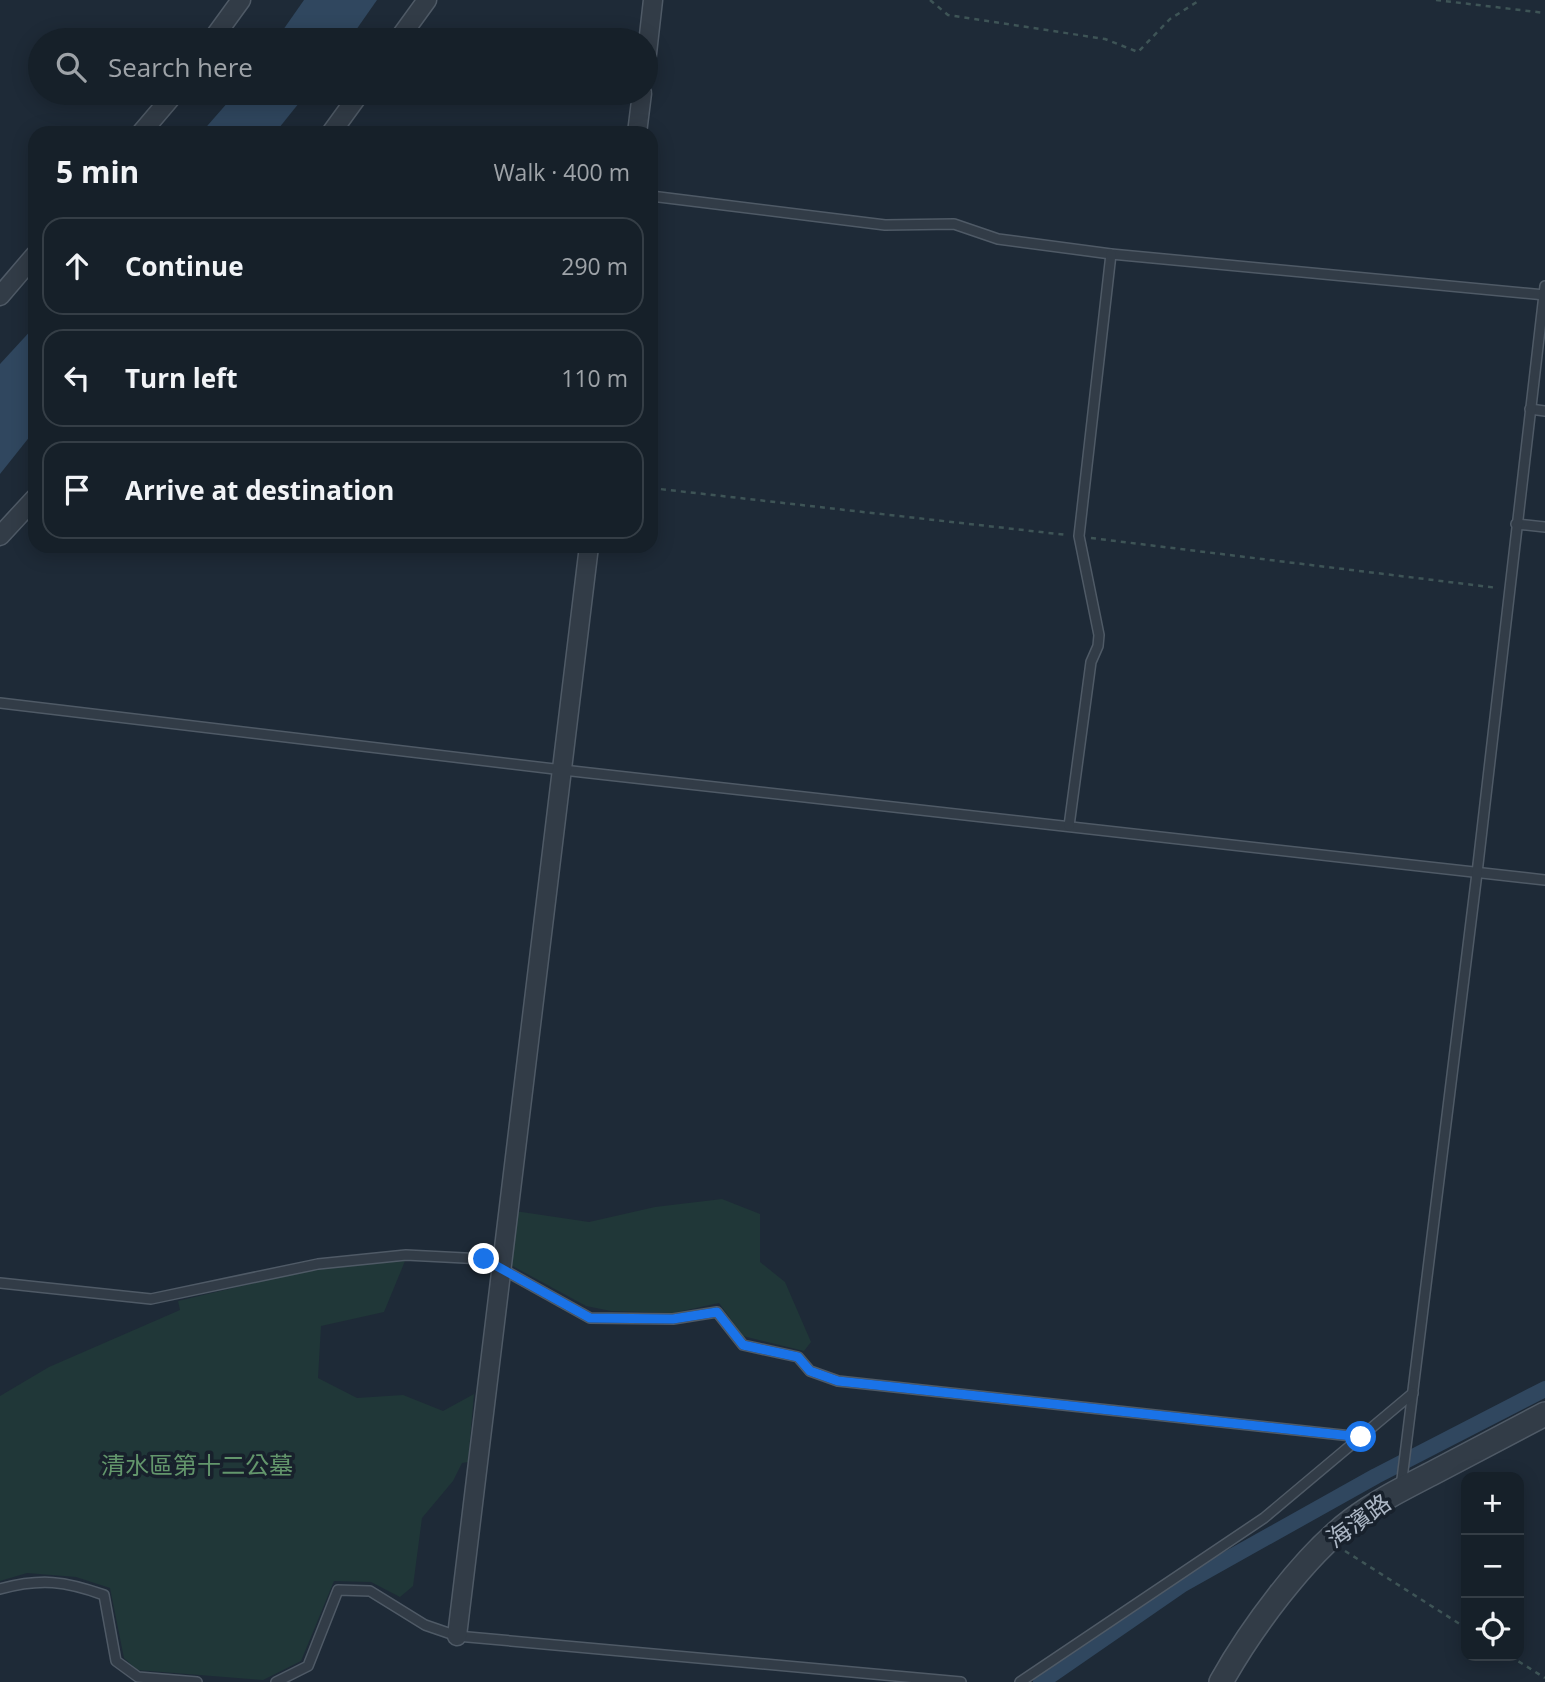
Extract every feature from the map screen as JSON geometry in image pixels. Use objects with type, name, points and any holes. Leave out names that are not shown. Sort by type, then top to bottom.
[{"type":"street","points":[[220,28],[240,0]]},
{"type":"street","points":[[407,28],[427,0]]},
{"type":"street","points":[[650,28],[653,0]]},
{"type":"street","points":[[147,126],[165,105]]},
{"type":"street","points":[[336,126],[351,105]]},
{"type":"street","points":[[639,126],[641,105]]},
{"type":"street","points":[[0,296],[28,263]]},
{"type":"street","points":[[0,536],[28,506]]},
{"type":"street","points":[[457,1636],[588,553]]},
{"type":"street","name":"海濱路","points":[[1221,1682],[1242,1643],[1328,1540],[1353,1519],[1401,1482],[1545,1414]]},
{"type":"lane","points":[[658,197],[885,225],[954,224],[998,239],[1111,254],[1545,292],[1508,589],[1477,873],[1401,1482]]},
{"type":"lane","points":[[1069,825],[1091,662],[1098,646],[1099,635],[1079,536],[1111,254]]},
{"type":"lane","points":[[1530,410],[1545,411]]},
{"type":"lane","points":[[1516,524],[1545,527]]},
{"type":"lane","points":[[0,704],[1545,880]]},
{"type":"lane","points":[[0,1283],[151,1299],[318,1264],[407,1255],[484,1259],[590,1318],[673,1319],[717,1312],[743,1345],[798,1357],[810,1371],[838,1381],[1361,1437]]},
{"type":"lane","points":[[1020,1682],[1264,1518],[1361,1437],[1413,1398]]},
{"type":"lane","points":[[0,1588],[30,1581],[75,1584],[104,1595],[116,1661],[138,1677],[197,1682]]},
{"type":"lane","points":[[276,1682],[308,1666],[338,1590],[370,1591],[425,1625],[457,1636],[961,1682]]},
{"type":"path","points":[[930,0],[948,15],[1105,39],[1138,52],[1170,19],[1200,0]]},
{"type":"path","points":[[1436,0],[1545,13]]},
{"type":"path","points":[[1328,1540],[1461,1625]]},
{"type":"path","points":[[1518,1661],[1545,1678]]},
{"type":"green space","points":[[722,1199],[760,1214],[760,1262],[785,1282],[811,1342],[804,1351],[743,1336],[719,1303],[673,1313],[611,1311],[586,1306],[507,1263],[515,1211],[589,1222],[655,1207]]},
{"type":"green space","name":"清水區第十二公墓","points":[[405,1261],[384,1312],[321,1326],[318,1378],[357,1398],[403,1395],[443,1411],[474,1394],[468,1462],[462,1463],[453,1481],[422,1518],[413,1586],[400,1597],[371,1582],[334,1581],[301,1661],[263,1680],[137,1670],[124,1658],[110,1588],[76,1577],[27,1573],[0,1581],[0,1396],[49,1367],[180,1310],[178,1301],[318,1268]]},
{"type":"water","points":[[304,0],[377,0],[357,28],[284,28]]},
{"type":"water","points":[[226,105],[297,105],[281,126],[207,126]]},
{"type":"water","points":[[28,334],[28,439],[0,474],[0,364]]},
{"type":"waterway","points":[[1041,1682],[1183,1584],[1376,1476],[1545,1389]]},
{"type":"route","points":[[484,1259],[590,1318],[673,1319],[717,1312],[743,1345],[798,1357],[810,1371],[838,1381],[1361,1437]]}]
